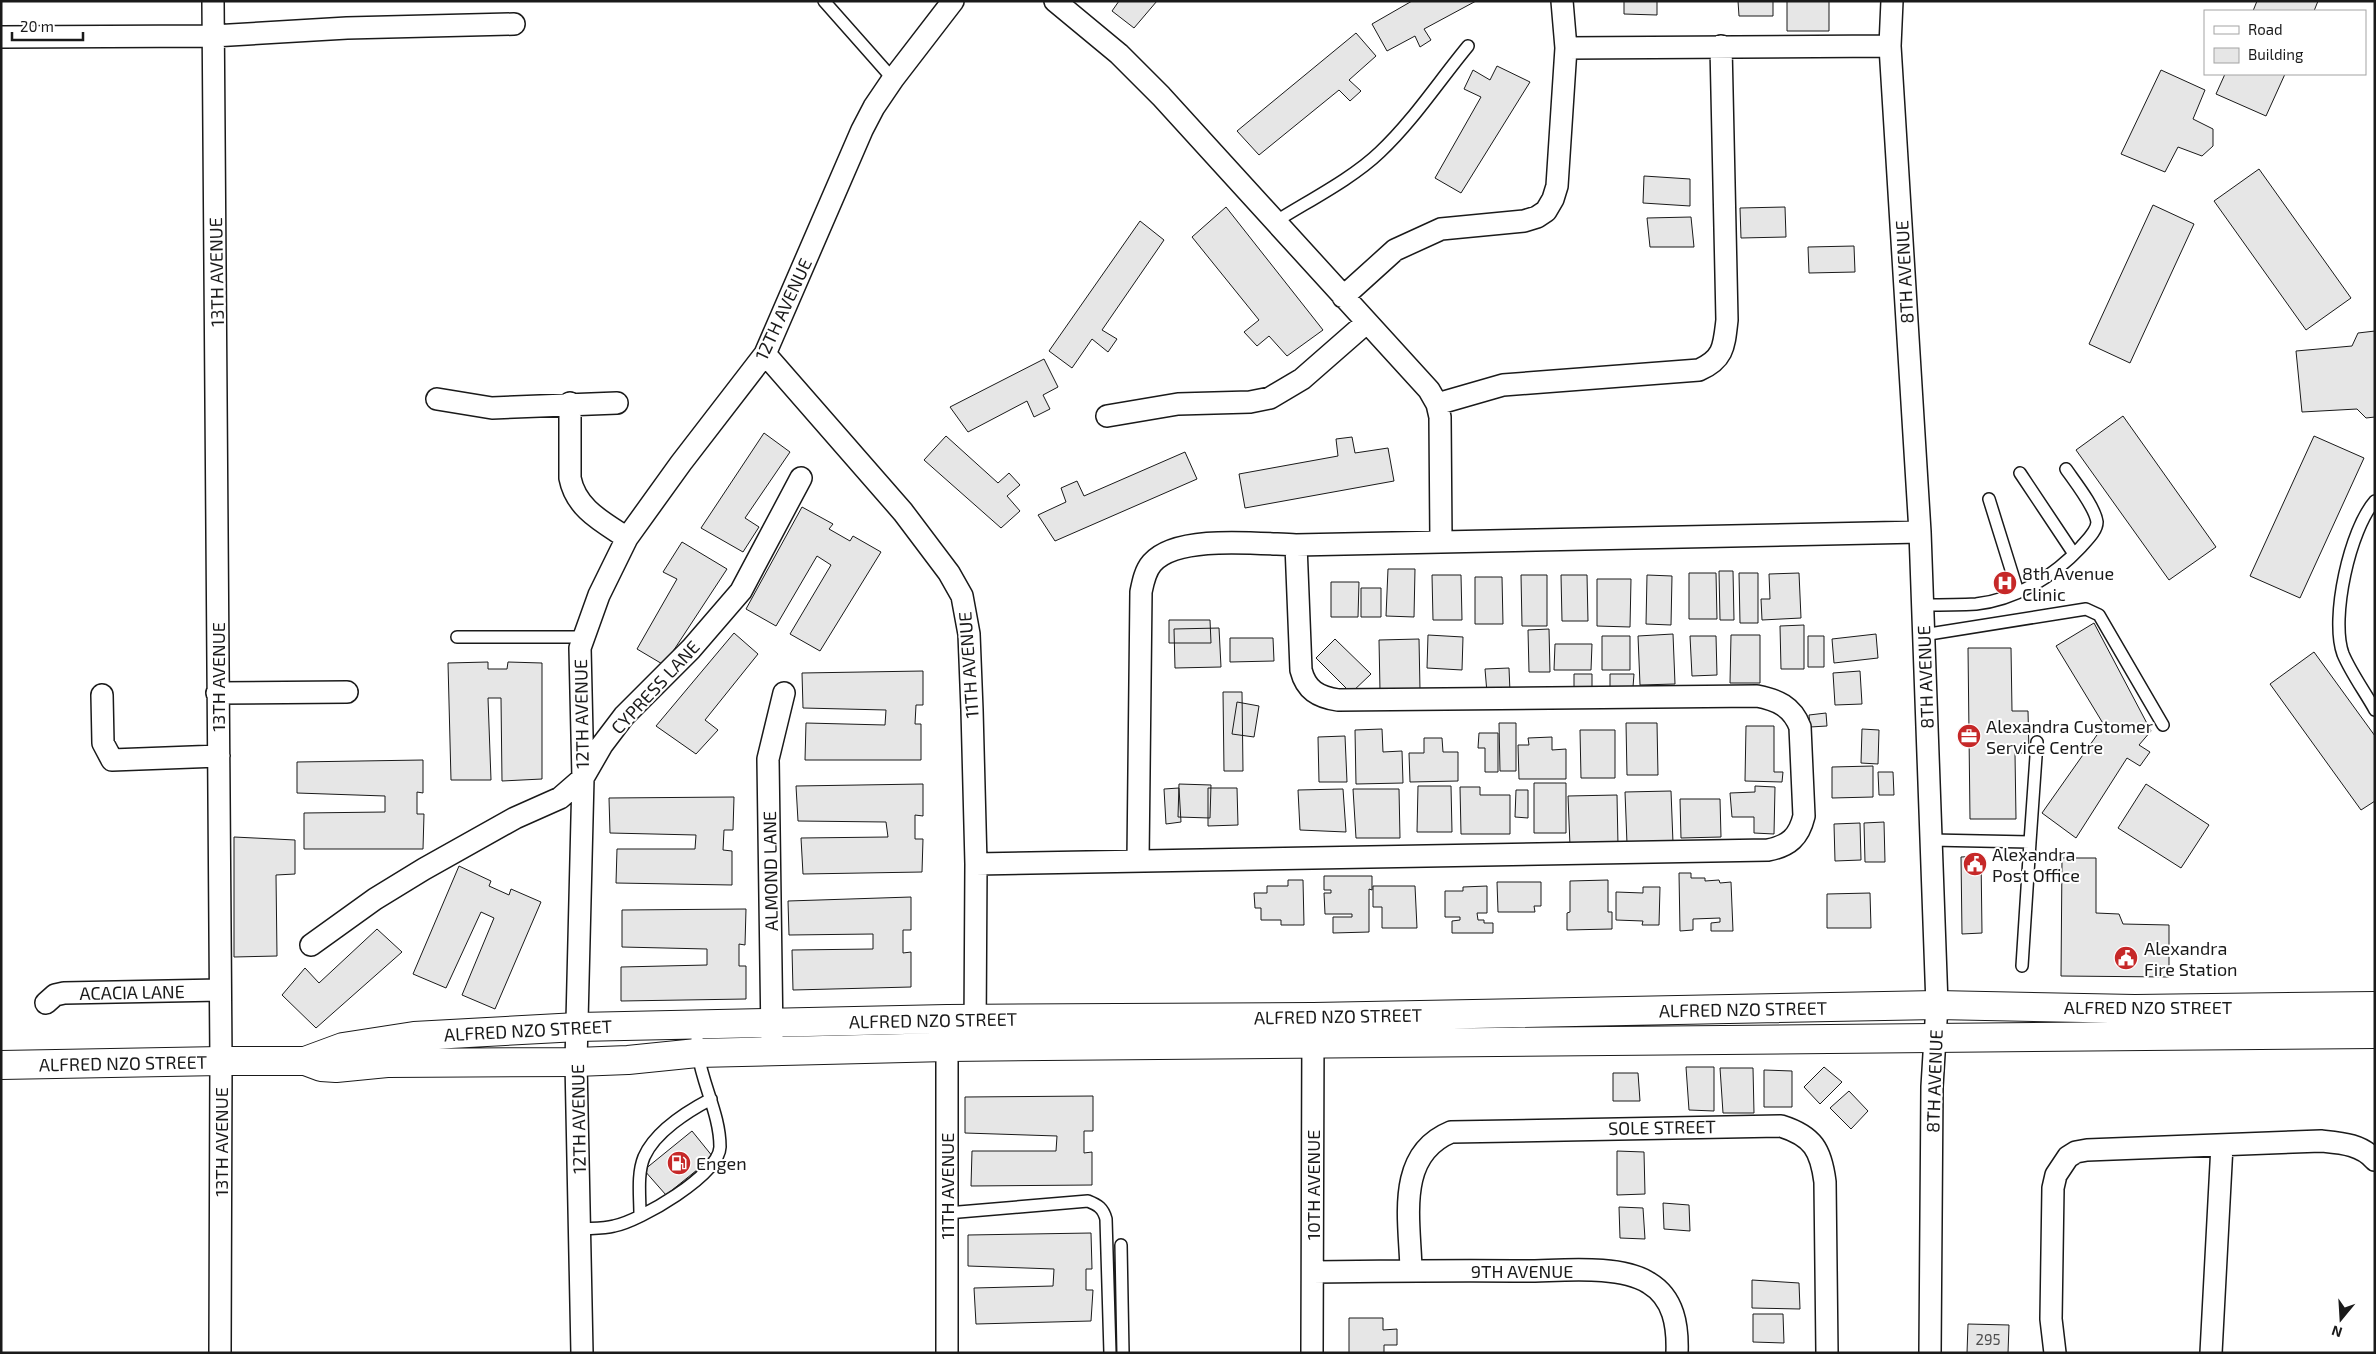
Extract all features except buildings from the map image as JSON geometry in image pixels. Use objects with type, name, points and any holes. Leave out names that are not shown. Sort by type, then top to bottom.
[{"type":"street","name":"13TH AVENUE","points":[[213,1],[217,331],[217,693],[221,1061],[220,1353]]},
{"type":"street","name":"12TH AVENUE","points":[[582,1353],[576,1062],[583,778],[579,662],[583,637],[598,595],[627,538],[681,463],[765,354],[862,130],[874,107],[953,1]]},
{"type":"street","points":[[1055,1],[1118,54],[1161,96],[1366,323],[1424,384],[1437,404],[1440,417],[1442,541]]},
{"type":"street","points":[[1343,297],[1395,250],[1428,235],[1441,230],[1478,224],[1524,220],[1546,211],[1554,200],[1557,186],[1566,48],[1562,1]]},
{"type":"street","name":"8TH AVENUE","points":[[1892,1],[1890,46],[1920,532],[1937,1005],[1932,1087],[1930,1353]]},
{"type":"street","points":[[1,37],[213,36],[347,28],[514,24]]},
{"type":"street","points":[[1437,404],[1503,385],[1698,370],[1712,364],[1721,353],[1728,320],[1721,46]]},
{"type":"street","points":[[1566,48],[1890,46]]},
{"type":"street","points":[[1107,416],[1178,404],[1250,402],[1270,398],[1302,379],[1366,323]]},
{"type":"street","name":"11TH AVENUE","points":[[765,354],[903,512],[949,573],[962,596],[969,634],[976,864],[976,1046]]},
{"type":"street","points":[[437,399],[492,408],[617,403]]},
{"type":"street","points":[[570,404],[570,478],[572,488],[576,497],[591,514],[627,538]]},
{"type":"street","name":"CYPRESS LANE","points":[[311,944],[375,899],[424,869],[515,818],[560,798],[583,778],[602,745],[624,716],[691,649],[741,591],[755,569],[801,478]]},
{"type":"street","points":[[1138,861],[1141,592],[1145,576],[1153,563],[1167,553],[1184,546],[1237,543],[1296,545],[1920,532]]},
{"type":"street","points":[[976,864],[1768,850],[1782,847],[1794,840],[1801,831],[1804,816],[1800,727],[1796,715],[1785,705],[1772,699],[1757,696],[1338,700],[1318,694],[1304,681],[1301,670],[1296,545]]},
{"type":"street","points":[[217,693],[347,692]]},
{"type":"street","name":"ALMOND LANE","points":[[773,1051],[768,759],[784,693]]},
{"type":"street","points":[[102,695],[103,743],[112,760],[219,756]]},
{"type":"street","name":"ACACIA LANE","points":[[46,1003],[55,995],[64,993],[220,990]]},
{"type":"street","name":"ALFRED NZO STREET","points":[[1,1066],[305,1061],[336,1068],[387,1063],[576,1062],[697,1054],[976,1046],[1313,1030],[1937,1005],[2136,1022],[2375,1034]]},
{"type":"street","name":"ALFRED NZO STREET","points":[[305,1061],[343,1047],[414,1036],[578,1027],[975,1019],[1313,1030],[1936,1038],[2375,1006]]},
{"type":"street","name":"11TH AVENUE","points":[[947,1019],[947,1353]]},
{"type":"street","name":"10TH AVENUE","points":[[1312,1353],[1313,1030]]},
{"type":"street","name":"SOLE STREET","points":[[1411,1270],[1409,1198],[1411,1178],[1423,1151],[1435,1138],[1451,1132],[1781,1126],[1795,1130],[1808,1138],[1817,1149],[1822,1163],[1825,1182],[1827,1353]]},
{"type":"street","points":[[2055,1353],[2051,1319],[2053,1188],[2062,1165],[2076,1152],[2087,1150],[2321,1141],[2342,1143],[2362,1149],[2375,1160]]},
{"type":"street","points":[[2211,1353],[2222,1145]]},
{"type":"street","name":"9TH AVENUE","points":[[1313,1272],[1411,1270],[1607,1271],[1626,1274],[1648,1282],[1661,1293],[1671,1307],[1676,1326],[1677,1353]]},
{"type":"lane","points":[[824,1],[894,79]]},
{"type":"lane","points":[[1274,222],[1364,166],[1379,153],[1394,138],[1468,46]]},
{"type":"lane","points":[[1922,605],[1978,604],[2018,592],[2042,581],[2074,554],[2092,534],[2097,524],[2095,514],[2066,469]]},
{"type":"lane","points":[[2020,473],[2074,554]]},
{"type":"lane","points":[[1989,499],[2018,592]]},
{"type":"lane","points":[[2375,501],[2361,524],[2353,543],[2342,593],[2339,626],[2344,654],[2375,710]]},
{"type":"lane","points":[[1923,635],[2086,609],[2099,615],[2163,725]]},
{"type":"lane","points":[[456,637],[583,637]]},
{"type":"lane","points":[[2022,966],[2037,742]]},
{"type":"lane","points":[[1931,840],[2030,842]]},
{"type":"lane","points":[[579,1228],[615,1226],[675,1197],[700,1177],[717,1159],[720,1137],[697,1054],[698,1024]]},
{"type":"lane","points":[[640,1214],[639,1187],[644,1156],[660,1136],[686,1112],[711,1100]]},
{"type":"lane","points":[[947,1213],[1088,1201],[1097,1204],[1103,1210],[1106,1219],[1110,1353]]},
{"type":"lane","points":[[1121,1245],[1123,1353]]},
{"type":"place","name":"8th Avenue Clinic","points":[[2005,583]]},
{"type":"place","name":"Alexandra Customer Service Centre","points":[[1969,736]]},
{"type":"place","name":"Alexandra Post Office","points":[[1975,864]]},
{"type":"place","name":"Alexandra Fire Station","points":[[2126,958]]},
{"type":"place","name":"Engen","points":[[679,1163]]}]
